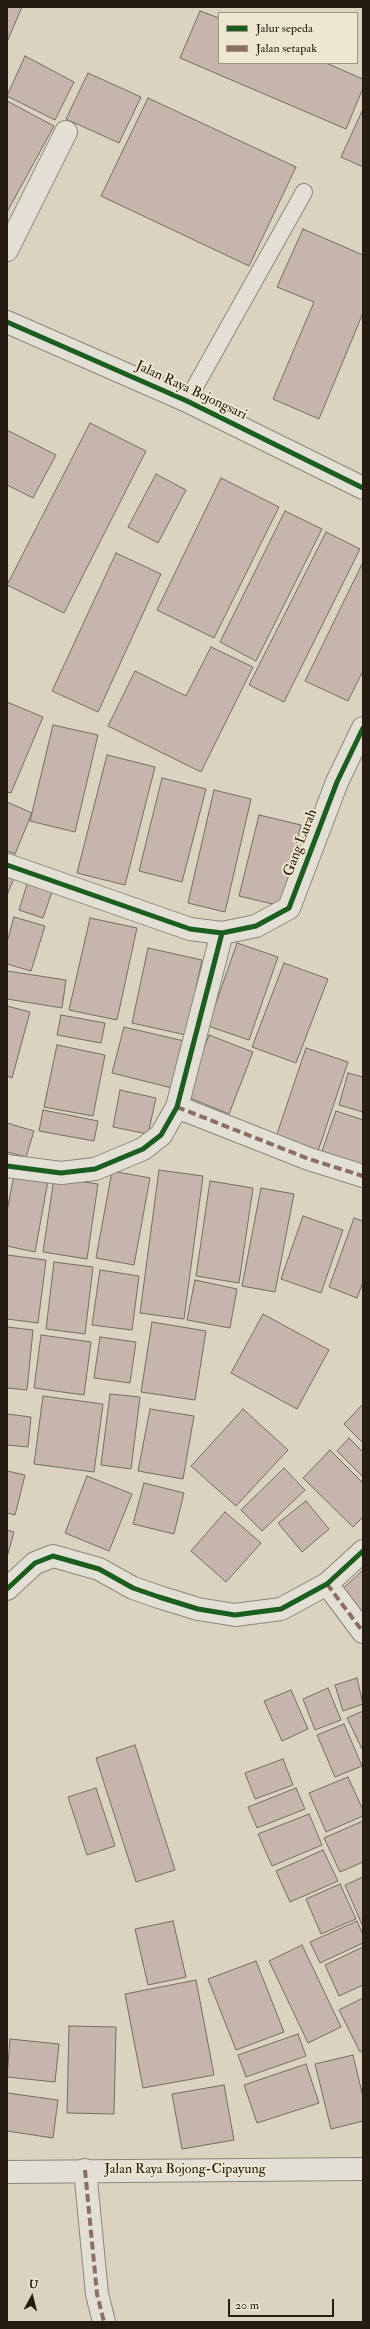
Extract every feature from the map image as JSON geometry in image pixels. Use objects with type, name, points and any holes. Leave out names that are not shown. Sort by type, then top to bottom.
[{"type":"street","points":[[7,250],[66,132]]},
{"type":"street","name":"Jalan Raya Bojongsari","points":[[7,322],[188,401],[363,488]]},
{"type":"street","name":"Gang Lurah","points":[[226,932],[256,926],[289,908],[337,782],[363,728]]},
{"type":"street","points":[[7,865],[190,929],[226,932],[177,1107],[161,1135],[142,1149],[95,1169],[61,1173],[7,1166]]},
{"type":"street","points":[[177,1107],[309,1159],[363,1176]]},
{"type":"street","points":[[7,1589],[35,1563],[53,1556],[99,1569],[133,1588],[159,1597],[198,1609],[235,1615],[280,1609],[327,1584],[363,1551]]},
{"type":"street","points":[[327,1584],[363,1632]]},
{"type":"street","name":"Jalan Raya Bojong-Cipayung","points":[[7,2172],[85,2170],[363,2169]]},
{"type":"street","points":[[85,2170],[97,2294],[104,2322]]},
{"type":"lane","points":[[188,401],[304,192]]},
{"type":"building","points":[[7,7],[22,7],[7,42]]},
{"type":"building","points":[[200,11],[218,18],[218,64],[328,64],[363,79],[363,88],[346,129],[180,58]]},
{"type":"building","points":[[25,56],[74,82],[55,120],[7,96]]},
{"type":"building","points":[[88,73],[141,97],[119,143],[66,119]]},
{"type":"building","points":[[148,98],[296,167],[249,266],[101,196]]},
{"type":"building","points":[[7,101],[54,126],[7,212]]},
{"type":"building","points":[[363,109],[363,167],[341,157]]},
{"type":"building","points":[[303,229],[363,255],[363,313],[319,419],[273,399],[314,302],[277,287]]},
{"type":"building","points":[[90,423],[146,451],[64,613],[7,585]]},
{"type":"building","points":[[7,430],[56,455],[33,498],[7,485]]},
{"type":"building","points":[[156,474],[186,490],[158,543],[128,527]]},
{"type":"building","points":[[221,478],[279,507],[214,638],[157,610]]},
{"type":"building","points":[[285,511],[322,529],[256,661],[220,642]]},
{"type":"building","points":[[326,532],[360,549],[284,702],[249,685]]},
{"type":"building","points":[[116,553],[161,574],[98,712],[52,691]]},
{"type":"building","points":[[363,562],[363,671],[348,701],[305,681]]},
{"type":"building","points":[[211,647],[253,667],[201,772],[108,726],[135,671],[186,696]]},
{"type":"building","points":[[7,702],[43,717],[11,793],[7,792]]},
{"type":"building","points":[[53,725],[98,735],[75,832],[30,821]]},
{"type":"building","points":[[107,755],[155,767],[125,885],[77,873]]},
{"type":"building","points":[[162,778],[206,789],[182,882],[139,871]]},
{"type":"building","points":[[214,790],[251,799],[225,912],[188,903]]},
{"type":"building","points":[[7,802],[32,813],[15,854],[7,851]]},
{"type":"building","points":[[259,815],[301,825],[281,906],[239,896]]},
{"type":"building","points":[[7,873],[15,876],[7,895]]},
{"type":"building","points":[[29,878],[54,886],[43,918],[19,910]]},
{"type":"building","points":[[14,917],[45,926],[31,971],[7,964],[7,942]]},
{"type":"building","points":[[90,918],[137,928],[117,1020],[69,1010]]},
{"type":"building","points":[[237,943],[278,957],[249,1040],[208,1026]]},
{"type":"building","points":[[148,948],[202,960],[186,1035],[132,1023]]},
{"type":"building","points":[[284,963],[328,979],[296,1063],[252,1047]]},
{"type":"building","points":[[7,971],[66,980],[62,1008],[7,999]]},
{"type":"building","points":[[7,1006],[30,1012],[12,1078],[7,1076]]},
{"type":"building","points":[[61,1015],[105,1023],[101,1043],[57,1035]]},
{"type":"building","points":[[124,1027],[184,1041],[172,1088],[112,1073]]},
{"type":"building","points":[[209,1035],[253,1052],[229,1114],[185,1096]]},
{"type":"building","points":[[57,1045],[105,1055],[93,1116],[44,1107]]},
{"type":"building","points":[[306,1048],[348,1062],[318,1151],[276,1137]]},
{"type":"building","points":[[348,1073],[363,1077],[363,1112],[339,1105]]},
{"type":"building","points":[[120,1090],[156,1098],[148,1134],[113,1127]]},
{"type":"building","points":[[43,1110],[98,1121],[94,1141],[39,1131]]},
{"type":"building","points":[[336,1111],[363,1120],[363,1168],[321,1154]]},
{"type":"building","points":[[7,1123],[34,1131],[26,1157],[7,1152]]},
{"type":"building","points":[[159,1170],[203,1176],[184,1319],[140,1313]]},
{"type":"building","points":[[112,1171],[150,1178],[134,1265],[96,1258]]},
{"type":"building","points":[[14,1175],[48,1181],[35,1252],[7,1246],[7,1211]]},
{"type":"building","points":[[54,1178],[98,1184],[87,1259],[43,1252]]},
{"type":"building","points":[[210,1181],[253,1188],[239,1283],[196,1276]]},
{"type":"building","points":[[261,1188],[294,1194],[275,1292],[242,1286]]},
{"type":"building","points":[[303,1216],[343,1230],[321,1293],[281,1279]]},
{"type":"building","points":[[354,1218],[363,1221],[363,1282],[357,1298],[329,1287]]},
{"type":"building","points":[[7,1255],[46,1260],[38,1323],[7,1319]]},
{"type":"building","points":[[54,1262],[93,1267],[85,1334],[46,1329]]},
{"type":"building","points":[[100,1270],[139,1276],[132,1330],[92,1325]]},
{"type":"building","points":[[195,1280],[237,1289],[230,1328],[187,1320]]},
{"type":"building","points":[[263,1314],[329,1350],[297,1409],[231,1373]]},
{"type":"building","points":[[152,1322],[206,1331],[195,1400],[141,1392]]},
{"type":"building","points":[[7,1327],[33,1330],[27,1390],[7,1388]]},
{"type":"building","points":[[41,1335],[91,1342],[84,1395],[34,1388]]},
{"type":"building","points":[[100,1337],[136,1342],[130,1383],[94,1378]]},
{"type":"building","points":[[110,1394],[140,1397],[131,1469],[101,1465]]},
{"type":"building","points":[[43,1396],[103,1404],[94,1472],[34,1464]]},
{"type":"building","points":[[363,1404],[363,1443],[344,1424]]},
{"type":"building","points":[[150,1409],[194,1416],[183,1479],[138,1471]]},
{"type":"building","points":[[243,1409],[288,1450],[236,1506],[191,1466]]},
{"type":"building","points":[[7,1414],[31,1417],[28,1447],[7,1445]]},
{"type":"building","points":[[349,1438],[363,1452],[363,1477],[337,1451]]},
{"type":"building","points":[[330,1450],[363,1483],[363,1517],[353,1527],[303,1478]]},
{"type":"building","points":[[284,1468],[305,1490],[262,1531],[241,1510]]},
{"type":"building","points":[[7,1471],[25,1475],[15,1515],[7,1513]]},
{"type":"building","points":[[87,1476],[132,1494],[109,1551],[65,1533]]},
{"type":"building","points":[[144,1483],[184,1493],[174,1534],[133,1524]]},
{"type":"building","points":[[306,1501],[329,1529],[302,1552],[278,1523]]},
{"type":"building","points":[[225,1512],[261,1543],[226,1582],[191,1551]]},
{"type":"building","points":[[7,1530],[14,1532],[7,1557]]},
{"type":"building","points":[[362,1571],[363,1572],[363,1619],[338,1593]]},
{"type":"building","points":[[357,1678],[363,1704],[343,1711],[335,1685]]},
{"type":"building","points":[[328,1688],[341,1720],[315,1730],[303,1699]]},
{"type":"building","points":[[291,1690],[308,1729],[282,1741],[264,1701]]},
{"type":"building","points":[[363,1711],[363,1751],[347,1718]]},
{"type":"building","points":[[344,1724],[362,1766],[335,1777],[317,1735]]},
{"type":"building","points":[[135,1745],[175,1870],[136,1882],[96,1758]]},
{"type":"building","points":[[283,1759],[293,1785],[255,1799],[245,1773]]},
{"type":"building","points":[[348,1777],[363,1810],[363,1816],[326,1832],[309,1793]]},
{"type":"building","points":[[96,1788],[115,1846],[87,1855],[68,1797]]},
{"type":"building","points":[[296,1788],[305,1809],[257,1828],[248,1807]]},
{"type":"building","points":[[309,1814],[322,1845],[272,1866],[258,1834]]},
{"type":"building","points":[[363,1821],[363,1862],[340,1872],[324,1838]]},
{"type":"building","points":[[323,1850],[338,1881],[290,1902],[276,1871]]},
{"type":"building","points":[[363,1877],[363,1927],[345,1885]]},
{"type":"building","points":[[340,1884],[356,1919],[321,1934],[306,1899]]},
{"type":"building","points":[[173,1921],[186,1977],[148,1985],[135,1929]]},
{"type":"building","points":[[357,1921],[363,1935],[363,1943],[320,1963],[310,1942]]},
{"type":"building","points":[[302,1945],[341,2027],[308,2043],[269,1961]]},
{"type":"building","points":[[363,1947],[363,1985],[339,1996],[325,1965]]},
{"type":"building","points":[[256,1961],[284,2032],[236,2050],[208,1979]]},
{"type":"building","points":[[196,1980],[214,2075],[143,2088],[125,1994]]},
{"type":"building","points":[[363,1998],[363,2050],[360,2052],[339,2010]]},
{"type":"building","points":[[69,2026],[116,2027],[114,2114],[67,2113]]},
{"type":"building","points":[[298,2034],[306,2056],[246,2077],[238,2055]]},
{"type":"building","points":[[10,2039],[59,2044],[55,2082],[7,2077]]},
{"type":"building","points":[[353,2055],[363,2097],[363,2121],[331,2129],[315,2064]]},
{"type":"building","points":[[306,2064],[319,2103],[257,2123],[244,2085]]},
{"type":"building","points":[[224,2085],[234,2140],[182,2149],[172,2094]]},
{"type":"building","points":[[7,2093],[58,2100],[53,2138],[7,2131]]},
{"type":"marked path","points":[[177,1107],[309,1159],[363,1176]]},
{"type":"marked path","points":[[327,1584],[363,1632]]},
{"type":"marked path","points":[[85,2170],[97,2294],[104,2322]]},
{"type":"cycle path","points":[[7,322],[187,401],[363,488]]},
{"type":"cycle path","points":[[7,865],[190,929],[222,933],[256,926],[289,908],[337,782],[363,728]]},
{"type":"cycle path","points":[[7,1166],[61,1173],[95,1169],[143,1149],[161,1135],[177,1107],[222,933]]},
{"type":"cycle path","points":[[7,1589],[35,1563],[53,1556],[99,1569],[133,1588],[159,1597],[198,1609],[235,1615],[281,1609],[327,1584],[363,1551]]}]
